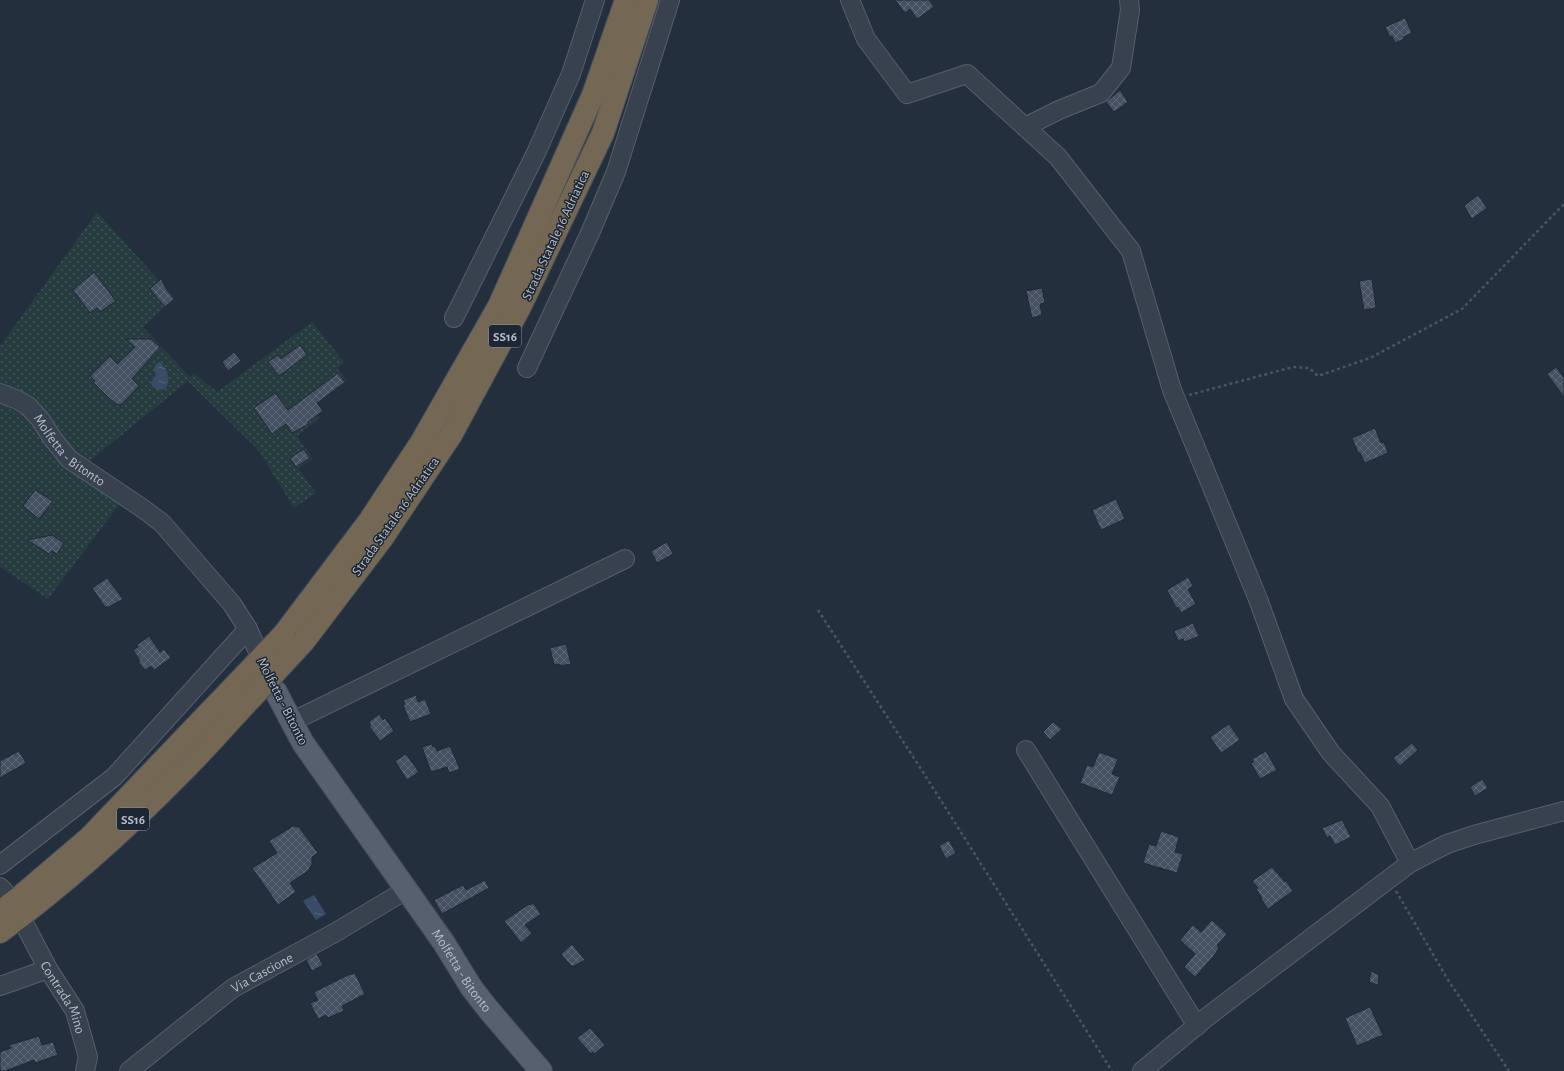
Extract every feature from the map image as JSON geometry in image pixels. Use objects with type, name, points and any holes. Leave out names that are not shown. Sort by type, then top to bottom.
[{"type":"highway","name":"Strada Statale 16 Adriatica","points":[[294,637],[422,441],[500,306],[593,95],[626,0]]},
{"type":"highway","name":"Strada Statale 16 Adriatica","points":[[1,897],[21,896],[88,839],[249,685],[383,537],[451,435],[520,307],[603,133],[647,0]]},
{"type":"highway","name":"Strada Statale 16 Adriatica","points":[[0,932],[39,902],[107,844],[178,776],[249,685]]},
{"type":"main road","name":"Molfetta - Bitonto","points":[[276,692],[303,743],[444,944],[471,987],[541,1071]]},
{"type":"street","points":[[454,318],[536,153],[571,74],[595,0]]},
{"type":"street","points":[[527,368],[590,233],[616,172],[670,0]]},
{"type":"street","points":[[850,0],[866,39],[907,94],[967,74],[1058,157],[1131,251],[1175,399],[1258,599],[1294,699],[1332,753],[1380,806],[1410,863]]},
{"type":"street","points":[[1026,127],[1059,110],[1101,93],[1120,68],[1130,10],[1129,0]]},
{"type":"street","name":"Molfetta - Bitonto","points":[[0,393],[18,400],[28,406],[40,419],[53,439],[69,459],[162,523],[232,604],[248,629],[276,692]]},
{"type":"street","points":[[291,722],[625,559]]},
{"type":"street","points":[[0,865],[114,777],[248,629]]},
{"type":"street","points":[[1026,750],[1197,1026]]},
{"type":"street","points":[[1142,1071],[1197,1026],[1410,863],[1447,844],[1474,835],[1564,811]]},
{"type":"street","name":"Via Cascione","points":[[129,1071],[232,988],[336,932],[406,890]]},
{"type":"street","name":"Contrada Mino","points":[[26,927],[48,969],[75,1011],[88,1057],[85,1071]]},
{"type":"street","points":[[0,986],[48,969]]},
{"type":"path","points":[[1175,399],[1293,367],[1309,368],[1318,376],[1370,358],[1462,309],[1564,204]]},
{"type":"path","points":[[818,610],[921,769],[1112,1071]]},
{"type":"path","points":[[1384,883],[1397,891],[1448,980],[1509,1071]]},
{"type":"green space","points":[[97,212],[175,298],[143,327],[190,377],[194,373],[217,392],[312,322],[344,362],[337,368],[347,381],[314,406],[320,418],[297,436],[313,459],[298,468],[316,493],[294,508],[259,451],[188,381],[81,468],[125,497],[48,599],[0,567],[0,346]]},
{"type":"water","points":[[160,362],[165,368],[169,379],[165,389],[157,390],[151,383],[156,375],[154,368],[157,363]]},
{"type":"water","points":[[314,895],[326,914],[316,920],[303,901]]},
{"type":"building","points":[[895,0],[929,0],[934,7],[917,19],[910,9],[905,13]]},
{"type":"building","points":[[1405,18],[1412,33],[1395,43],[1385,27]]},
{"type":"building","points":[[1120,90],[1128,102],[1114,112],[1106,102]]},
{"type":"building","points":[[1478,195],[1487,208],[1472,219],[1464,206]]},
{"type":"building","points":[[94,272],[116,301],[100,312],[97,308],[90,313],[73,290]]},
{"type":"building","points":[[161,279],[166,289],[174,299],[165,307],[150,289]]},
{"type":"building","points":[[1372,279],[1376,308],[1364,310],[1359,281]]},
{"type":"building","points":[[1042,288],[1045,303],[1040,304],[1042,315],[1032,318],[1026,291]]},
{"type":"building","points":[[126,339],[151,339],[160,347],[132,379],[139,386],[122,404],[118,405],[93,382],[95,381],[90,376],[110,356],[117,364],[135,347]]},
{"type":"building","points":[[300,345],[307,355],[279,376],[268,362],[278,355],[281,359]]},
{"type":"building","points":[[234,352],[241,361],[228,371],[222,362]]},
{"type":"building","points":[[1556,367],[1564,378],[1564,397],[1547,374]]},
{"type":"building","points":[[338,373],[345,382],[317,403],[323,411],[308,422],[309,424],[292,433],[286,424],[272,434],[254,408],[275,393],[288,410]]},
{"type":"building","points":[[1375,428],[1381,443],[1384,442],[1388,453],[1365,463],[1360,453],[1358,453],[1352,438]]},
{"type":"building","points":[[304,449],[310,458],[296,467],[290,458]]},
{"type":"building","points":[[35,490],[53,501],[39,519],[23,506]]},
{"type":"building","points":[[1116,499],[1125,519],[1101,530],[1092,510]]},
{"type":"building","points":[[52,535],[64,543],[57,554],[52,551],[49,554],[27,540]]},
{"type":"building","points":[[667,542],[673,554],[657,563],[651,551]]},
{"type":"building","points":[[1188,577],[1193,586],[1188,589],[1196,604],[1181,613],[1178,607],[1176,608],[1167,590]]},
{"type":"building","points":[[107,578],[123,599],[109,607],[105,607],[92,588]]},
{"type":"building","points":[[1193,623],[1199,636],[1185,642],[1183,639],[1178,641],[1174,631]]},
{"type":"building","points":[[149,636],[160,652],[164,649],[171,658],[154,670],[151,666],[145,670],[138,662],[140,661],[133,650]]},
{"type":"building","points":[[566,644],[571,664],[560,666],[560,664],[554,665],[550,648]]},
{"type":"building","points":[[416,695],[418,702],[425,699],[431,714],[410,722],[403,705],[405,704],[403,700]]},
{"type":"building","points":[[379,714],[383,720],[385,718],[394,731],[380,741],[369,726],[371,725],[369,722]]},
{"type":"building","points":[[1053,722],[1062,729],[1050,740],[1043,732]]},
{"type":"building","points":[[1229,724],[1240,740],[1221,753],[1210,737]]},
{"type":"building","points":[[1412,743],[1418,750],[1400,766],[1393,758]]},
{"type":"building","points":[[432,744],[433,747],[435,746],[437,751],[450,746],[460,769],[449,773],[447,767],[431,772],[422,747]]},
{"type":"building","points":[[19,751],[26,763],[0,778],[0,761]]},
{"type":"building","points":[[1266,751],[1277,770],[1260,779],[1251,763],[1254,762],[1252,759]]},
{"type":"building","points":[[1099,752],[1118,759],[1112,774],[1120,777],[1112,795],[1080,783],[1087,765],[1093,767]]},
{"type":"building","points":[[406,754],[419,772],[407,780],[395,761]]},
{"type":"building","points":[[1482,779],[1488,788],[1475,796],[1470,787]]},
{"type":"building","points":[[1342,820],[1351,837],[1335,845],[1330,836],[1327,838],[1322,828]]},
{"type":"building","points":[[293,826],[299,827],[318,853],[312,857],[312,864],[308,871],[290,883],[296,892],[278,905],[252,868],[277,853],[269,841]]},
{"type":"building","points":[[1161,831],[1179,837],[1175,852],[1183,854],[1177,873],[1143,863],[1149,844],[1156,846]]},
{"type":"building","points":[[949,840],[956,853],[946,859],[939,846]]},
{"type":"building","points":[[1272,867],[1285,882],[1286,881],[1293,891],[1268,909],[1256,889],[1258,888],[1252,881]]},
{"type":"building","points":[[485,880],[489,888],[442,914],[434,900],[463,885],[466,890]]},
{"type":"building","points":[[533,903],[541,914],[525,925],[532,933],[521,943],[504,921],[529,904],[530,905]]},
{"type":"building","points":[[1212,920],[1227,934],[1217,945],[1219,948],[1213,957],[1195,977],[1184,967],[1195,954],[1180,940],[1193,925],[1201,932]]},
{"type":"building","points":[[572,944],[585,960],[574,966],[571,966],[561,954]]},
{"type":"building","points":[[317,954],[323,965],[312,971],[306,960]]},
{"type":"building","points":[[1371,971],[1379,975],[1378,985],[1369,982]]},
{"type":"building","points":[[355,973],[365,994],[342,1006],[344,1011],[328,1018],[326,1015],[318,1019],[310,1003],[318,1000],[314,992]]},
{"type":"building","points":[[1370,1007],[1383,1035],[1357,1046],[1345,1018]]},
{"type":"building","points":[[590,1028],[605,1045],[594,1054],[593,1052],[591,1054],[577,1038]]},
{"type":"building","points":[[39,1036],[42,1045],[53,1042],[58,1055],[35,1063],[34,1060],[5,1071],[0,1071],[0,1052],[11,1048],[9,1045]]}]
